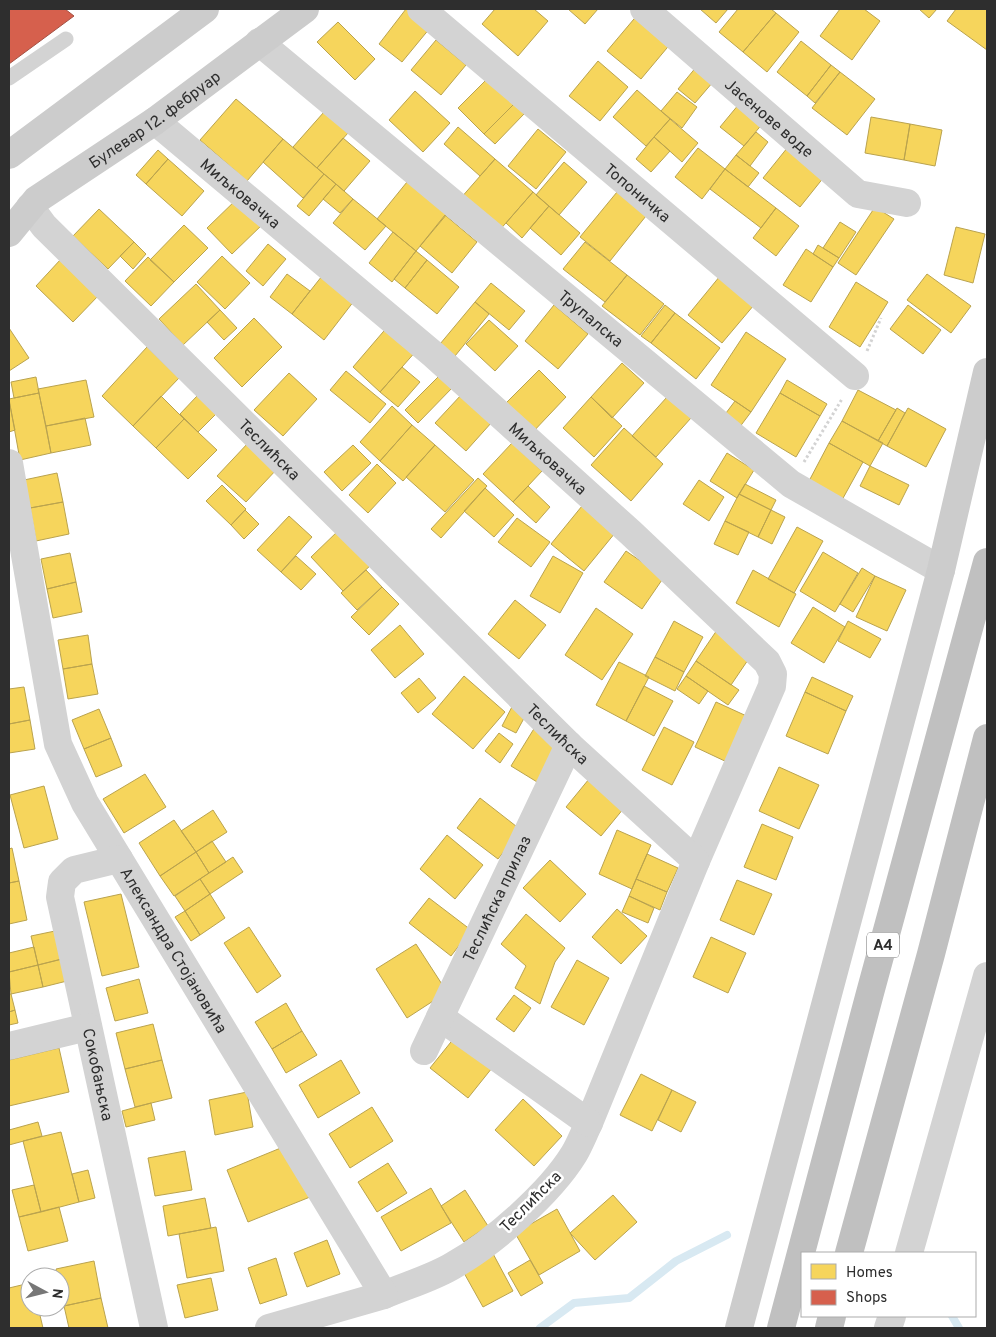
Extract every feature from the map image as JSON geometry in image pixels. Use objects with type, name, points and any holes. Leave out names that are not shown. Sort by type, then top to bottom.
[{"type":"highway","name":"A4","points":[[801,1252],[987,562]]},
{"type":"highway","points":[[849,1252],[931,954],[987,738]]},
{"type":"highway","name":"A4","points":[[781,1328],[801,1253]]},
{"type":"main road","points":[[9,155],[206,9]]},
{"type":"main road","name":"Булевар 12. фебруар","points":[[9,233],[36,200],[155,121],[305,9]]},
{"type":"main road","points":[[9,225],[9,233]]},
{"type":"main road","points":[[739,1328],[941,570],[987,372]]},
{"type":"street","name":"Топоничка","points":[[421,9],[856,376]]},
{"type":"street","name":"Јасенове воде","points":[[644,9],[858,194],[907,203]]},
{"type":"street","name":"Трупалска","points":[[260,42],[791,484],[941,570]]},
{"type":"street","name":"Миљковачка","points":[[155,121],[441,362],[631,533],[767,662],[773,674],[772,686],[696,861]]},
{"type":"street","name":"Теслићска","points":[[30,207],[44,226],[569,746],[696,861],[589,1123],[574,1154],[556,1178],[522,1212],[498,1233],[454,1266],[384,1295]]},
{"type":"street","name":"Александра Стојановића","points":[[9,463],[58,744],[85,803],[384,1295]]},
{"type":"street","name":"Теслићска прилаз","points":[[424,1051],[569,746]]},
{"type":"street","name":"Сокобањска","points":[[119,859],[74,870],[62,882],[60,897],[154,1328]]},
{"type":"street","points":[[909,1252],[987,976]]},
{"type":"street","points":[[440,1017],[589,1123]]},
{"type":"street","points":[[9,1046],[88,1027]]},
{"type":"street","points":[[269,1328],[384,1295]]},
{"type":"lane","points":[[9,78],[66,39]]},
{"type":"path","points":[[791,484],[856,376],[881,318]]},
{"type":"building: Homes","points":[[406,9],[430,28],[402,62],[379,44]]},
{"type":"building: Homes","points":[[495,9],[534,9],[548,21],[518,56],[482,24]]},
{"type":"building: Homes","points":[[568,9],[598,9],[585,24]]},
{"type":"building: Homes","points":[[700,9],[728,9],[716,23]]},
{"type":"building: Homes","points":[[738,9],[771,9],[776,13],[743,52],[719,32]]},
{"type":"building: Homes","points":[[840,9],[864,9],[880,21],[852,60],[820,36]]},
{"type":"building: Homes","points":[[919,9],[937,9],[929,18]]},
{"type":"building: Homes","points":[[956,9],[987,9],[987,50],[947,21]]},
{"type":"building: Homes","points":[[639,13],[672,42],[641,79],[607,51]]},
{"type":"building: Homes","points":[[776,13],[799,32],[767,72],[743,52]]},
{"type":"building: Homes","points":[[338,22],[375,59],[355,80],[317,42]]},
{"type":"building: Homes","points":[[436,40],[466,65],[441,95],[411,70]]},
{"type":"building: Homes","points":[[801,41],[831,65],[807,96],[777,72]]},
{"type":"building: Homes","points":[[702,60],[719,75],[695,103],[678,89]]},
{"type":"building: Homes","points":[[598,61],[628,87],[600,121],[569,96]]},
{"type":"building: Homes","points":[[831,65],[840,72],[815,103],[807,96]]},
{"type":"building: Homes","points":[[840,72],[875,99],[847,135],[812,108]]},
{"type":"building: Homes","points":[[488,78],[514,104],[484,134],[458,108]]},
{"type":"building: Homes","points":[[637,90],[670,119],[646,146],[613,117]]},
{"type":"building: Homes","points":[[415,91],[450,123],[423,152],[389,120]]},
{"type":"building: Homes","points":[[677,92],[697,107],[682,128],[661,111]]},
{"type":"building: Homes","points":[[744,98],[768,117],[744,146],[720,127]]},
{"type":"building: Homes","points":[[236,99],[283,139],[247,181],[200,140]]},
{"type":"building: Homes","points":[[514,104],[524,114],[495,144],[484,134]]},
{"type":"building: Homes","points":[[324,112],[348,133],[317,168],[293,147]]},
{"type":"building: Homes","points":[[871,117],[910,124],[904,160],[865,153]]},
{"type":"building: Homes","points":[[670,119],[698,143],[682,162],[654,137]]},
{"type":"building: Homes","points":[[910,124],[942,130],[935,166],[904,160]]},
{"type":"building: Homes","points":[[458,127],[495,159],[480,176],[444,144]]},
{"type":"building: Homes","points":[[538,129],[566,152],[536,189],[508,166]]},
{"type":"building: Homes","points":[[756,132],[768,142],[750,166],[736,155]]},
{"type":"building: Homes","points":[[654,137],[670,151],[651,172],[636,159]]},
{"type":"building: Homes","points":[[343,138],[370,161],[344,191],[317,168]]},
{"type":"building: Homes","points":[[283,139],[324,174],[303,198],[263,162]]},
{"type":"building: Homes","points":[[792,142],[828,172],[800,207],[763,178]]},
{"type":"building: Homes","points":[[698,148],[725,169],[702,199],[675,177]]},
{"type":"building: Homes","points":[[158,150],[168,159],[146,184],[136,175]]},
{"type":"building: Homes","points":[[736,155],[759,173],[748,187],[725,169]]},
{"type":"building: Homes","points":[[168,159],[204,191],[182,216],[146,184]]},
{"type":"building: Homes","points":[[495,159],[533,192],[498,232],[460,199]]},
{"type":"building: Homes","points":[[564,162],[587,182],[559,215],[536,195]]},
{"type":"building: Homes","points":[[725,169],[776,208],[761,228],[710,189]]},
{"type":"building: Homes","points":[[324,174],[336,184],[309,216],[297,206]]},
{"type":"building: Homes","points":[[407,182],[447,214],[416,251],[377,219]]},
{"type":"building: Homes","points":[[336,184],[353,199],[340,213],[323,199]]},
{"type":"building: Homes","points":[[533,192],[549,206],[522,238],[506,223]]},
{"type":"building: Homes","points":[[617,192],[646,216],[610,261],[580,237]]},
{"type":"building: Homes","points":[[239,197],[264,223],[232,254],[207,228]]},
{"type":"building: Homes","points":[[353,199],[386,226],[365,250],[333,223]]},
{"type":"building: Homes","points":[[549,206],[580,233],[561,255],[530,228]]},
{"type":"building: Homes","points":[[875,207],[894,219],[856,275],[838,263]]},
{"type":"building: Homes","points":[[776,208],[799,226],[776,256],[753,238]]},
{"type":"building: Homes","points":[[99,209],[134,242],[108,269],[73,236]]},
{"type":"building: Homes","points":[[445,215],[477,242],[452,273],[420,246]]},
{"type":"building: Homes","points":[[840,222],[856,232],[839,258],[823,248]]},
{"type":"building: Homes","points":[[184,225],[208,248],[174,282],[150,260]]},
{"type":"building: Homes","points":[[956,227],[985,234],[973,283],[944,275]]},
{"type":"building: Homes","points":[[393,232],[416,251],[392,282],[369,263]]},
{"type":"building: Homes","points":[[134,242],[146,254],[133,269],[120,256]]},
{"type":"building: Homes","points":[[585,242],[627,275],[605,302],[563,269]]},
{"type":"building: Homes","points":[[268,244],[286,259],[263,286],[246,271]]},
{"type":"building: Homes","points":[[818,245],[839,258],[833,267],[813,254]]},
{"type":"building: Homes","points":[[806,249],[833,267],[811,302],[783,285]]},
{"type":"building: Homes","points":[[416,251],[427,260],[405,288],[394,279]]},
{"type":"building: Homes","points":[[222,256],[250,283],[225,309],[197,282]]},
{"type":"building: Homes","points":[[148,257],[174,282],[151,306],[125,281]]},
{"type":"building: Homes","points":[[61,259],[99,295],[73,322],[36,286]]},
{"type":"building: Homes","points":[[427,260],[459,287],[437,314],[405,288]]},
{"type":"building: Homes","points":[[287,274],[310,291],[292,314],[270,297]]},
{"type":"building: Homes","points":[[927,274],[971,306],[951,333],[907,300]]},
{"type":"building: Homes","points":[[627,275],[664,304],[640,335],[602,306]]},
{"type":"building: Homes","points":[[322,276],[354,301],[324,340],[292,314]]},
{"type":"building: Homes","points":[[720,276],[754,305],[722,343],[688,315]]},
{"type":"building: Homes","points":[[856,282],[888,302],[860,347],[829,327]]},
{"type":"building: Homes","points":[[491,283],[525,311],[509,330],[475,302]]},
{"type":"building: Homes","points":[[196,284],[220,310],[183,345],[159,319]]},
{"type":"building: Homes","points":[[475,302],[489,314],[455,356],[440,344]]},
{"type":"building: Homes","points":[[554,305],[588,334],[558,369],[525,341]]},
{"type":"building: Homes","points":[[665,305],[675,313],[651,343],[641,336]]},
{"type":"building: Homes","points":[[908,305],[941,330],[923,354],[890,329]]},
{"type":"building: Homes","points":[[220,310],[237,328],[224,340],[207,322]]},
{"type":"building: Homes","points":[[675,313],[720,348],[696,379],[651,343]]},
{"type":"building: Homes","points":[[254,318],[282,347],[242,387],[214,358]]},
{"type":"building: Homes","points":[[489,320],[518,346],[495,371],[466,344]]},
{"type":"building: Homes","points":[[389,325],[417,350],[380,392],[353,367]]},
{"type":"building: Homes","points":[[9,328],[29,358],[9,371]]},
{"type":"building: Homes","points":[[746,332],[786,359],[751,412],[711,385]]},
{"type":"building: Homes","points":[[147,347],[179,378],[133,426],[102,396]]},
{"type":"building: Homes","points":[[622,363],[644,383],[612,418],[591,397]]},
{"type":"building: Homes","points":[[402,367],[420,382],[398,407],[380,392]]},
{"type":"building: Homes","points":[[539,370],[566,397],[531,434],[503,406]]},
{"type":"building: Homes","points":[[346,371],[386,404],[370,423],[330,390]]},
{"type":"building: Homes","points":[[289,373],[317,399],[283,436],[254,410]]},
{"type":"building: Homes","points":[[440,375],[453,387],[418,423],[405,410]]},
{"type":"building: Homes","points":[[36,377],[39,393],[14,398],[11,382]]},
{"type":"building: Homes","points":[[86,380],[94,417],[46,426],[38,389]]},
{"type":"building: Homes","points":[[787,380],[827,404],[820,416],[780,393]]},
{"type":"building: Homes","points":[[858,390],[896,410],[878,441],[842,421]]},
{"type":"building: Homes","points":[[39,393],[51,453],[20,460],[9,399]]},
{"type":"building: Homes","points":[[780,393],[820,416],[796,457],[756,433]]},
{"type":"building: Homes","points":[[462,394],[492,422],[466,451],[435,423]]},
{"type":"building: Homes","points":[[161,396],[184,419],[156,448],[133,426]]},
{"type":"building: Homes","points":[[197,396],[216,414],[198,432],[180,414]]},
{"type":"building: Homes","points":[[591,397],[622,426],[594,457],[563,428]]},
{"type":"building: Homes","points":[[667,397],[691,418],[656,457],[632,436]]},
{"type":"building: Homes","points":[[9,401],[15,430],[9,432]]},
{"type":"building: Homes","points":[[735,401],[751,412],[739,428],[723,417]]},
{"type":"building: Homes","points":[[392,406],[412,425],[380,461],[360,442]]},
{"type":"building: Homes","points":[[897,408],[905,413],[887,446],[878,441]]},
{"type":"building: Homes","points":[[908,408],[946,429],[926,467],[887,446]]},
{"type":"building: Homes","points":[[85,418],[91,445],[51,453],[46,426]]},
{"type":"building: Homes","points":[[184,419],[217,450],[188,479],[156,448]]},
{"type":"building: Homes","points":[[842,421],[883,443],[870,466],[829,443]]},
{"type":"building: Homes","points":[[412,425],[435,445],[403,481],[380,461]]},
{"type":"building: Homes","points":[[624,428],[663,464],[631,501],[591,465]]},
{"type":"building: Homes","points":[[249,442],[278,468],[246,502],[217,476]]},
{"type":"building: Homes","points":[[512,443],[542,471],[513,502],[483,474]]},
{"type":"building: Homes","points":[[829,443],[863,462],[842,500],[809,481]]},
{"type":"building: Homes","points":[[353,445],[371,463],[342,491],[324,472]]},
{"type":"building: Homes","points":[[435,445],[474,480],[445,512],[406,477]]},
{"type":"building: Homes","points":[[727,453],[754,470],[737,498],[710,481]]},
{"type":"building: Homes","points":[[377,464],[396,483],[368,513],[349,495]]},
{"type":"building: Homes","points":[[870,466],[909,485],[899,505],[860,486]]},
{"type":"building: Homes","points":[[57,473],[63,502],[30,508],[24,480]]},
{"type":"building: Homes","points":[[478,478],[487,486],[441,538],[431,529]]},
{"type":"building: Homes","points":[[699,480],[724,497],[709,521],[683,504]]},
{"type":"building: Homes","points":[[745,484],[776,500],[771,510],[739,494]]},
{"type":"building: Homes","points":[[222,485],[246,509],[231,525],[206,501]]},
{"type":"building: Homes","points":[[528,486],[550,507],[536,523],[513,502]]},
{"type":"building: Homes","points":[[485,488],[514,515],[494,537],[464,511]]},
{"type":"building: Homes","points":[[739,494],[771,510],[758,537],[725,521]]},
{"type":"building: Homes","points":[[63,502],[69,534],[36,541],[30,508]]},
{"type":"building: Homes","points":[[582,506],[615,533],[584,571],[551,544]]},
{"type":"building: Homes","points":[[245,510],[259,524],[244,539],[231,525]]},
{"type":"building: Homes","points":[[771,510],[785,517],[772,544],[758,537]]},
{"type":"building: Homes","points":[[289,516],[312,537],[281,572],[257,550]]},
{"type":"building: Homes","points":[[517,518],[550,542],[531,567],[498,542]]},
{"type":"building: Homes","points":[[725,521],[749,532],[738,555],[714,544]]},
{"type":"building: Homes","points":[[797,527],[823,541],[794,593],[768,579]]},
{"type":"building: Homes","points":[[339,530],[372,564],[343,591],[311,557]]},
{"type":"building: Homes","points":[[626,551],[664,577],[642,609],[604,582]]},
{"type":"building: Homes","points":[[823,552],[858,573],[835,612],[800,591]]},
{"type":"building: Homes","points":[[70,553],[76,582],[47,589],[41,559]]},
{"type":"building: Homes","points":[[296,556],[316,574],[301,590],[281,572]]},
{"type":"building: Homes","points":[[553,556],[583,573],[560,613],[530,596]]},
{"type":"building: Homes","points":[[862,568],[875,576],[853,612],[840,604]]},
{"type":"building: Homes","points":[[366,570],[382,587],[357,610],[341,593]]},
{"type":"building: Homes","points":[[753,570],[796,594],[779,627],[736,603]]},
{"type":"building: Homes","points":[[875,576],[906,590],[887,631],[856,617]]},
{"type":"building: Homes","points":[[76,582],[82,612],[53,618],[47,589]]},
{"type":"building: Homes","points":[[382,587],[399,604],[369,635],[351,617]]},
{"type":"building: Homes","points":[[515,600],[546,625],[519,659],[488,634]]},
{"type":"building: Homes","points":[[813,607],[845,627],[824,663],[791,643]]},
{"type":"building: Homes","points":[[596,608],[633,634],[602,680],[565,655]]},
{"type":"building: Homes","points":[[674,621],[703,637],[684,672],[655,657]]},
{"type":"building: Homes","points":[[848,621],[881,639],[870,658],[838,641]]},
{"type":"building: Homes","points":[[400,625],[424,654],[395,678],[371,650]]},
{"type":"building: Homes","points":[[717,630],[752,654],[731,685],[696,661]]},
{"type":"building: Homes","points":[[88,635],[92,664],[63,669],[58,640]]},
{"type":"building: Homes","points":[[655,657],[684,672],[675,691],[645,676]]},
{"type":"building: Homes","points":[[696,661],[739,690],[728,705],[686,676]]},
{"type":"building: Homes","points":[[619,662],[649,677],[626,721],[596,705]]},
{"type":"building: Homes","points":[[92,664],[98,694],[68,699],[63,669]]},
{"type":"building: Homes","points":[[464,676],[505,712],[473,749],[432,714]]},
{"type":"building: Homes","points":[[686,676],[708,691],[699,704],[677,689]]},
{"type":"building: Homes","points":[[812,677],[853,696],[846,711],[805,692]]},
{"type":"building: Homes","points":[[419,678],[436,698],[418,713],[401,693]]},
{"type":"building: Homes","points":[[644,686],[673,701],[654,736],[626,721]]},
{"type":"building: Homes","points":[[24,687],[30,720],[9,724],[9,689]]},
{"type":"building: Homes","points":[[805,692],[846,711],[828,754],[786,736]]},
{"type":"building: Homes","points":[[515,701],[529,709],[516,733],[502,726]]},
{"type":"building: Homes","points":[[716,702],[751,718],[729,763],[695,747]]},
{"type":"building: Homes","points":[[99,709],[111,738],[84,749],[72,720]]},
{"type":"building: Homes","points":[[30,720],[35,749],[9,753],[9,724]]},
{"type":"building: Homes","points":[[535,727],[566,746],[542,785],[511,766]]},
{"type":"building: Homes","points":[[664,727],[694,742],[672,785],[642,770]]},
{"type":"building: Homes","points":[[499,733],[513,744],[500,763],[485,751]]},
{"type":"building: Homes","points":[[111,738],[122,766],[96,777],[84,749]]},
{"type":"building: Homes","points":[[779,767],[819,785],[799,829],[759,811]]},
{"type":"building: Homes","points":[[145,774],[166,807],[124,833],[103,799]]},
{"type":"building: Homes","points":[[589,779],[624,808],[601,836],[566,807]]},
{"type":"building: Homes","points":[[44,786],[58,839],[24,848],[10,795]]},
{"type":"building: Homes","points":[[480,798],[521,830],[498,859],[457,828]]},
{"type":"building: Homes","points":[[213,810],[227,832],[196,852],[181,831]]},
{"type":"building: Homes","points":[[174,820],[196,852],[160,876],[139,843]]},
{"type":"building: Homes","points":[[762,824],[793,837],[776,880],[744,867]]},
{"type":"building: Homes","points":[[617,830],[651,845],[632,889],[599,874]]},
{"type":"building: Homes","points":[[447,835],[483,865],[455,899],[420,869]]},
{"type":"building: Homes","points":[[212,841],[226,862],[209,873],[196,852]]},
{"type":"building: Homes","points":[[12,848],[19,881],[9,883],[9,849]]},
{"type":"building: Homes","points":[[196,852],[209,873],[174,896],[160,876]]},
{"type":"building: Homes","points":[[647,854],[678,868],[667,892],[636,879]]},
{"type":"building: Homes","points":[[233,857],[243,872],[210,894],[200,879]]},
{"type":"building: Homes","points":[[550,860],[586,894],[560,922],[523,888]]},
{"type":"building: Homes","points":[[200,879],[210,894],[185,911],[175,896]]},
{"type":"building: Homes","points":[[636,879],[667,892],[660,910],[629,896]]},
{"type":"building: Homes","points":[[737,880],[772,894],[754,935],[720,920]]},
{"type":"building: Homes","points":[[19,881],[27,920],[9,924],[9,883]]},
{"type":"building: Homes","points":[[121,894],[139,967],[102,976],[84,902]]},
{"type":"building: Homes","points":[[210,894],[225,918],[200,935],[185,911]]},
{"type":"building: Homes","points":[[629,896],[654,908],[648,923],[622,912]]},
{"type":"building: Homes","points":[[429,898],[471,930],[451,956],[409,923]]},
{"type":"building: Homes","points":[[617,909],[647,936],[621,964],[592,937]]},
{"type":"building: Homes","points":[[185,911],[200,935],[191,941],[175,917]]},
{"type":"building: Homes","points":[[526,914],[565,948],[555,962],[540,1004],[515,988],[526,966],[501,944]]},
{"type":"building: Homes","points":[[249,927],[281,976],[257,993],[224,943]]},
{"type":"building: Homes","points":[[55,931],[62,959],[38,965],[31,936]]},
{"type":"building: Homes","points":[[711,937],[746,953],[728,993],[693,977]]},
{"type":"building: Homes","points":[[416,944],[447,992],[407,1018],[376,969]]},
{"type":"building: Homes","points":[[34,947],[38,965],[9,972],[9,953]]},
{"type":"building: Homes","points":[[62,959],[67,981],[43,987],[38,965]]},
{"type":"building: Homes","points":[[577,960],[609,978],[584,1025],[551,1007]]},
{"type":"building: Homes","points":[[38,965],[43,987],[11,994],[9,972]]},
{"type":"building: Homes","points":[[139,979],[148,1013],[115,1021],[106,988]]},
{"type":"building: Homes","points":[[9,994],[11,994],[15,1010],[9,1012]]},
{"type":"building: Homes","points":[[514,995],[531,1008],[514,1032],[496,1019]]},
{"type":"building: Homes","points":[[286,1003],[302,1031],[272,1049],[255,1022]]},
{"type":"building: Homes","points":[[15,1010],[18,1023],[9,1025],[9,1012]]},
{"type":"building: Homes","points":[[153,1024],[162,1060],[125,1069],[116,1033]]},
{"type":"building: Homes","points":[[302,1031],[317,1055],[286,1073],[272,1049]]},
{"type":"building: Homes","points":[[459,1032],[496,1063],[468,1098],[430,1068]]},
{"type":"building: Homes","points":[[59,1048],[69,1092],[9,1106],[9,1060]]},
{"type":"building: Homes","points":[[162,1060],[172,1098],[135,1107],[125,1069]]},
{"type":"building: Homes","points":[[341,1060],[360,1093],[318,1118],[299,1085]]},
{"type":"building: Homes","points":[[641,1074],[672,1090],[652,1131],[620,1115]]},
{"type":"building: Homes","points":[[672,1090],[696,1102],[681,1132],[658,1120]]},
{"type":"building: Homes","points":[[247,1092],[253,1127],[215,1135],[209,1100]]},
{"type":"building: Homes","points":[[523,1099],[562,1136],[534,1166],[495,1130]]},
{"type":"building: Homes","points":[[151,1103],[155,1120],[126,1127],[122,1111]]},
{"type":"building: Homes","points":[[372,1107],[393,1141],[350,1168],[329,1134]]},
{"type":"building: Homes","points":[[38,1122],[42,1136],[9,1145],[9,1130]]},
{"type":"building: Homes","points":[[61,1132],[79,1202],[41,1212],[23,1141]]},
{"type":"building: Homes","points":[[288,1145],[310,1197],[248,1222],[227,1170]]},
{"type":"building: Homes","points":[[185,1151],[192,1190],[155,1196],[148,1158]]},
{"type":"building: Homes","points":[[388,1163],[407,1193],[377,1212],[358,1182]]},
{"type":"building: Homes","points":[[88,1170],[95,1198],[79,1202],[72,1174]]},
{"type":"building: Homes","points":[[34,1185],[41,1212],[19,1217],[12,1190]]},
{"type":"building: Homes","points":[[431,1188],[451,1223],[401,1251],[381,1217]]},
{"type":"building: Homes","points":[[465,1190],[488,1226],[464,1242],[441,1206]]},
{"type":"building: Homes","points":[[613,1195],[637,1222],[595,1260],[570,1233]]},
{"type":"building: Homes","points":[[205,1198],[211,1228],[168,1236],[163,1206]]},
{"type":"building: Homes","points":[[59,1207],[68,1241],[28,1251],[19,1217]]},
{"type":"building: Homes","points":[[557,1209],[580,1251],[539,1275],[515,1233]]},
{"type":"building: Homes","points":[[216,1227],[224,1271],[187,1278],[179,1234]]},
{"type":"building: Homes","points":[[327,1240],[340,1274],[307,1287],[294,1253]]},
{"type":"building: Homes","points":[[490,1248],[513,1291],[483,1307],[459,1264]]},
{"type":"building: Homes","points":[[276,1258],[287,1295],[260,1304],[248,1268]]},
{"type":"building: Homes","points":[[530,1260],[543,1283],[521,1296],[508,1273]]},
{"type":"building: Homes","points":[[94,1261],[101,1298],[70,1305],[70,1267],[66,1267]]},
{"type":"building: Homes","points":[[211,1278],[218,1310],[185,1318],[177,1285]]},
{"type":"building: Homes","points":[[20,1285],[20,1317],[40,1317],[43,1328],[9,1328],[9,1288]]},
{"type":"building: Homes","points":[[101,1298],[108,1328],[69,1328],[66,1317],[70,1317],[70,1305]]},
{"type":"building: Shops","points":[[9,9],[65,9],[74,16],[9,64]]},
{"type":"waterway","points":[[540,1328],[574,1303],[629,1298],[676,1261],[727,1235]]},
{"type":"waterway","points":[[953,1317],[959,1328]]}]
